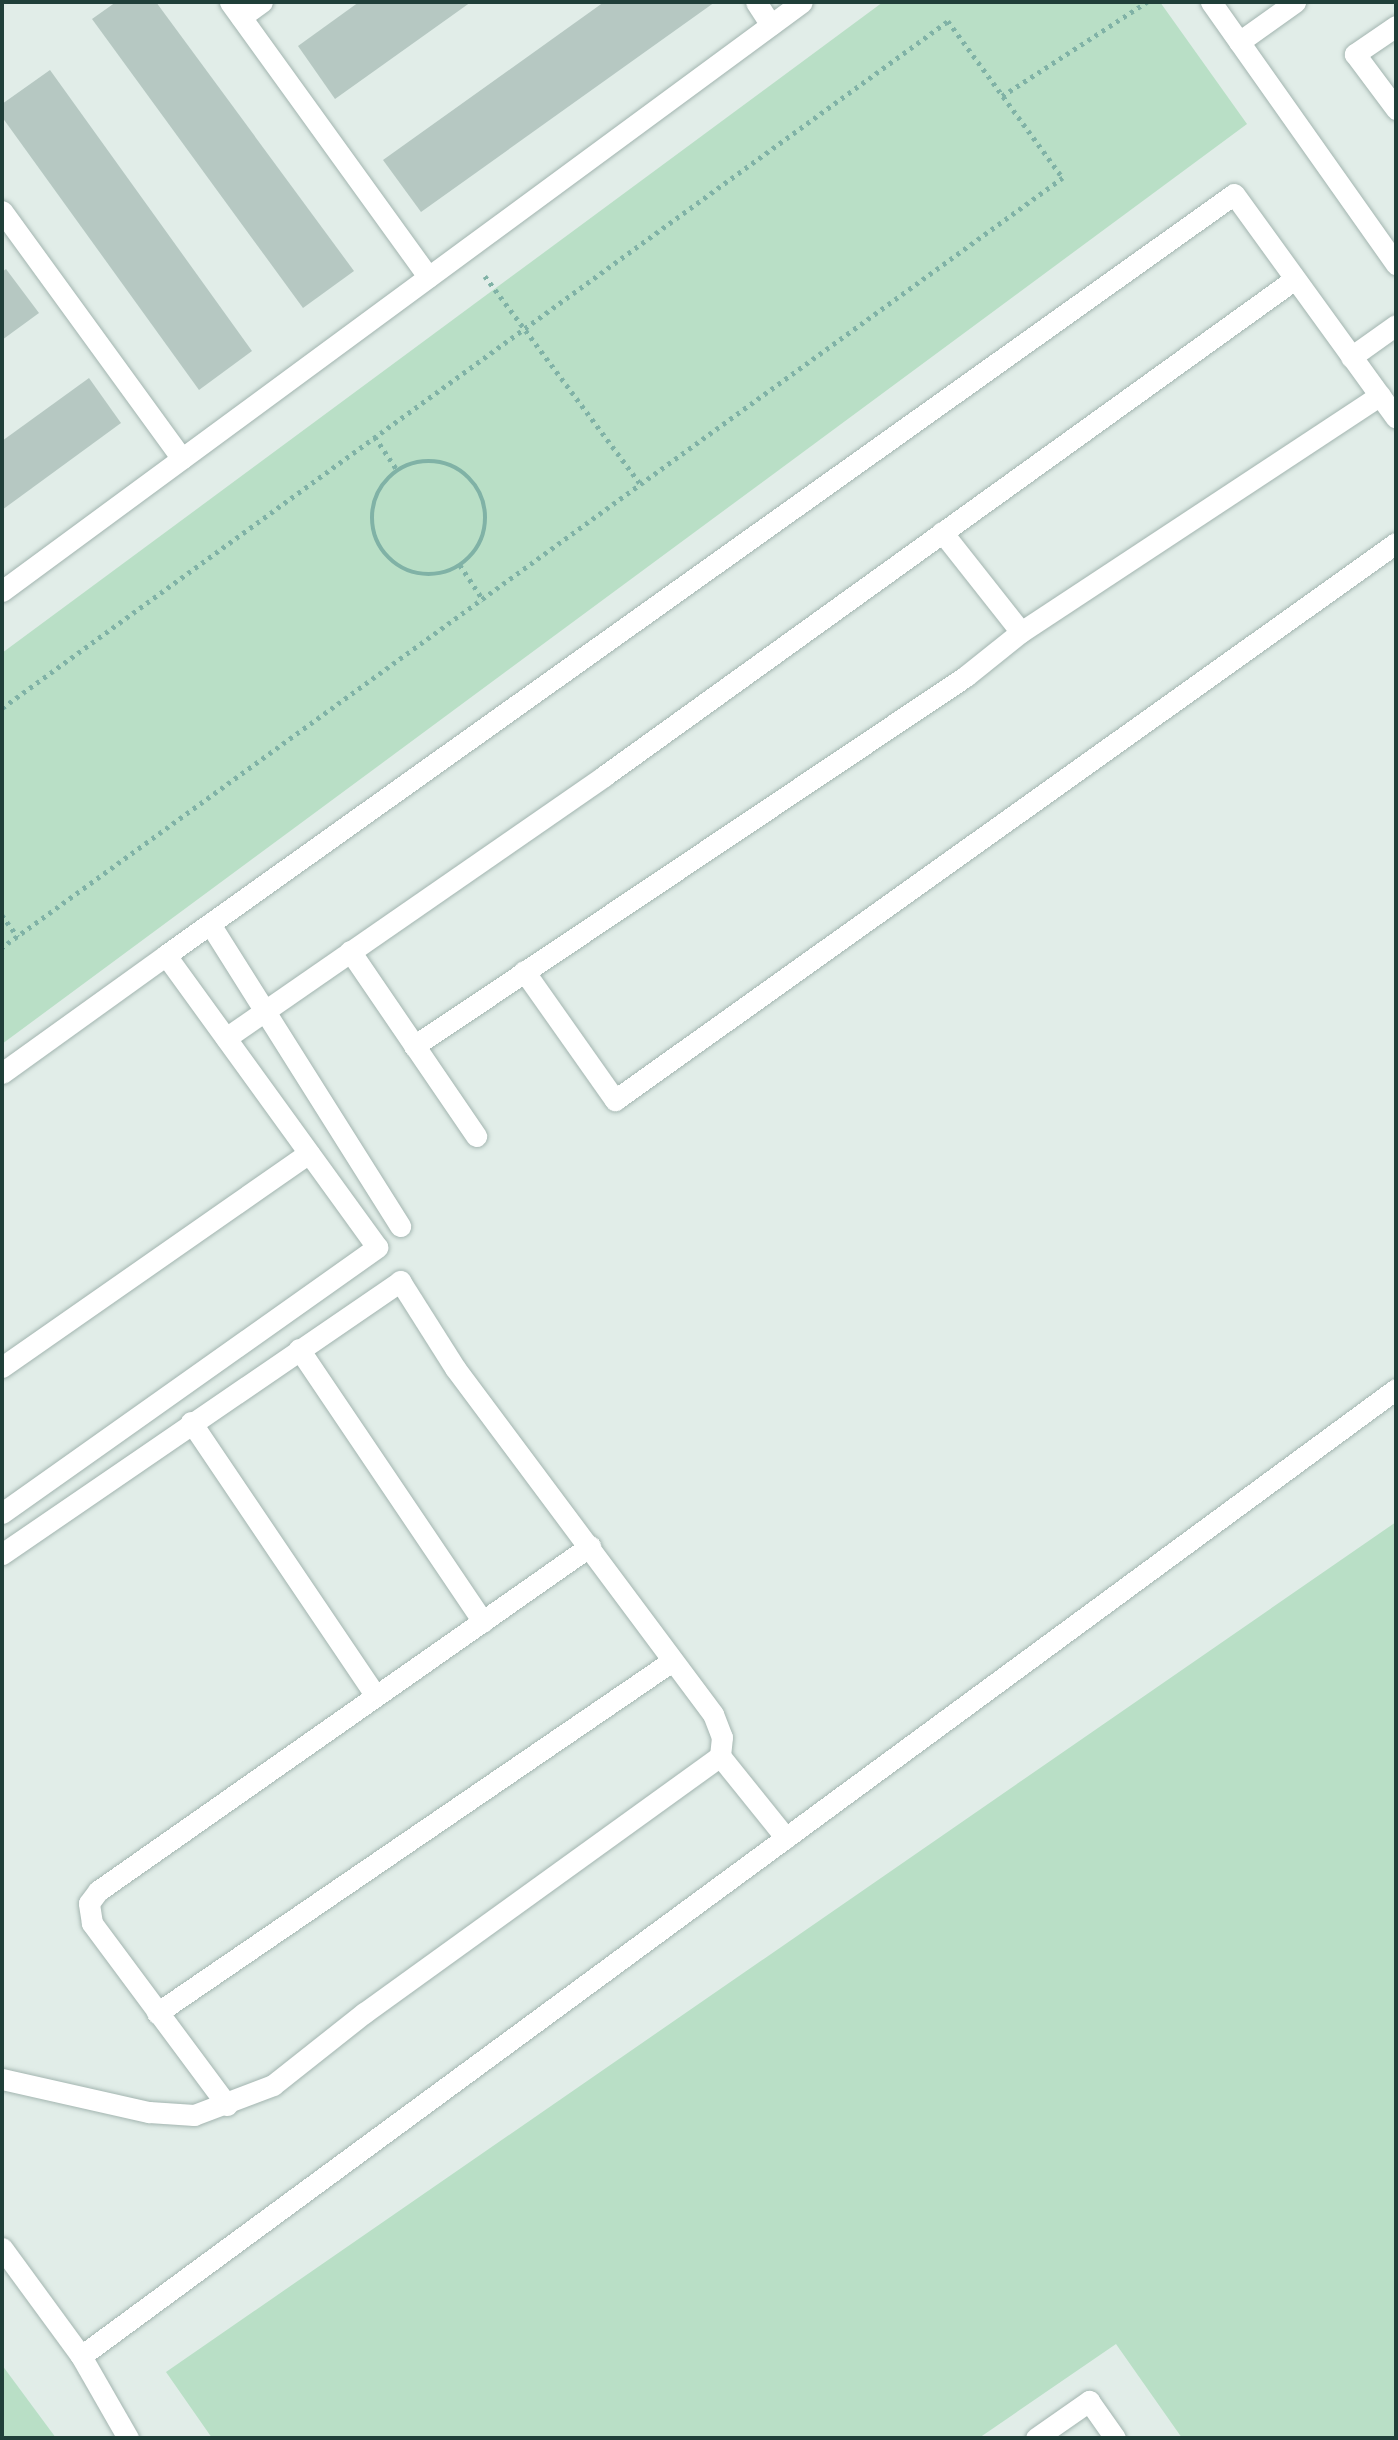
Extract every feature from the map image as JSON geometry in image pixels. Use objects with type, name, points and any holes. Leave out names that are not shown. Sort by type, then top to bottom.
[{"type":"street","points":[[262,2],[236,9],[428,277]]},
{"type":"street","points":[[755,2],[771,25]]},
{"type":"street","points":[[2,591],[802,2]]},
{"type":"street","points":[[1210,2],[1396,264]]},
{"type":"street","points":[[1239,42],[1296,2]]},
{"type":"street","points":[[1396,26],[1355,54],[1396,109]]},
{"type":"street","points":[[2,1073],[1234,194],[1396,418]]},
{"type":"street","points":[[2,211],[181,458]]},
{"type":"street","points":[[226,1038],[604,776],[1295,279]]},
{"type":"street","points":[[1351,357],[1396,325]]},
{"type":"street","points":[[414,1046],[966,676],[1021,632],[1380,395]]},
{"type":"street","points":[[942,532],[1021,632]]},
{"type":"street","points":[[524,971],[615,1100],[1396,543]]},
{"type":"street","points":[[209,924],[400,1226]]},
{"type":"street","points":[[350,951],[476,1136]]},
{"type":"street","points":[[2,1513],[377,1247],[166,955]]},
{"type":"street","points":[[2,1367],[309,1153]]},
{"type":"street","points":[[2,1553],[400,1281],[455,1368],[713,1714],[722,1737],[720,1756],[786,1838]]},
{"type":"street","points":[[299,1349],[483,1622]]},
{"type":"street","points":[[81,2356],[1396,1390]]},
{"type":"street","points":[[191,1422],[375,1695]]},
{"type":"street","points":[[226,2105],[92,1923],[89,1903],[98,1891],[590,1546]]},
{"type":"street","points":[[157,2012],[673,1661]]},
{"type":"street","points":[[2,2080],[149,2112],[194,2115],[273,2085],[364,2012],[720,1756]]},
{"type":"street","points":[[2,2248],[81,2356],[128,2438]]},
{"type":"street","points":[[1036,2438],[1089,2401],[1115,2438]]},
{"type":"path","points":[[1002,96],[1147,2]]},
{"type":"path","points":[[2,708],[948,21],[1063,178],[484,601],[2,948]]},
{"type":"path","points":[[465,250],[642,486]]},
{"type":"path","points":[[375,437],[397,471]]},
{"type":"path","points":[[425,460],[445,463],[477,485],[485,503],[486,524],[481,543],[460,565],[435,575],[417,574],[386,556],[372,523],[372,506],[379,489],[397,471],[425,460]]},
{"type":"path","points":[[460,565],[484,601]]},
{"type":"path","points":[[2,915],[18,937]]},
{"type":"green space","points":[[883,2],[1160,2],[1247,124],[2,1044],[2,653]]},
{"type":"green space","points":[[1396,1522],[1396,2438],[1182,2438],[1116,2344],[979,2438],[212,2438],[166,2372]]},
{"type":"green space","points":[[2,2365],[56,2438],[2,2438]]},
{"type":"building","points":[[116,2],[156,2],[354,271],[303,308],[92,19]]},
{"type":"building","points":[[359,2],[471,2],[335,99],[298,46]]},
{"type":"building","points":[[604,2],[715,2],[421,212],[383,160]]},
{"type":"building","points":[[50,70],[252,351],[199,390],[2,117],[2,104]]},
{"type":"building","points":[[6,269],[39,313],[2,340],[2,272]]},
{"type":"building","points":[[89,378],[121,423],[2,510],[2,441]]}]
